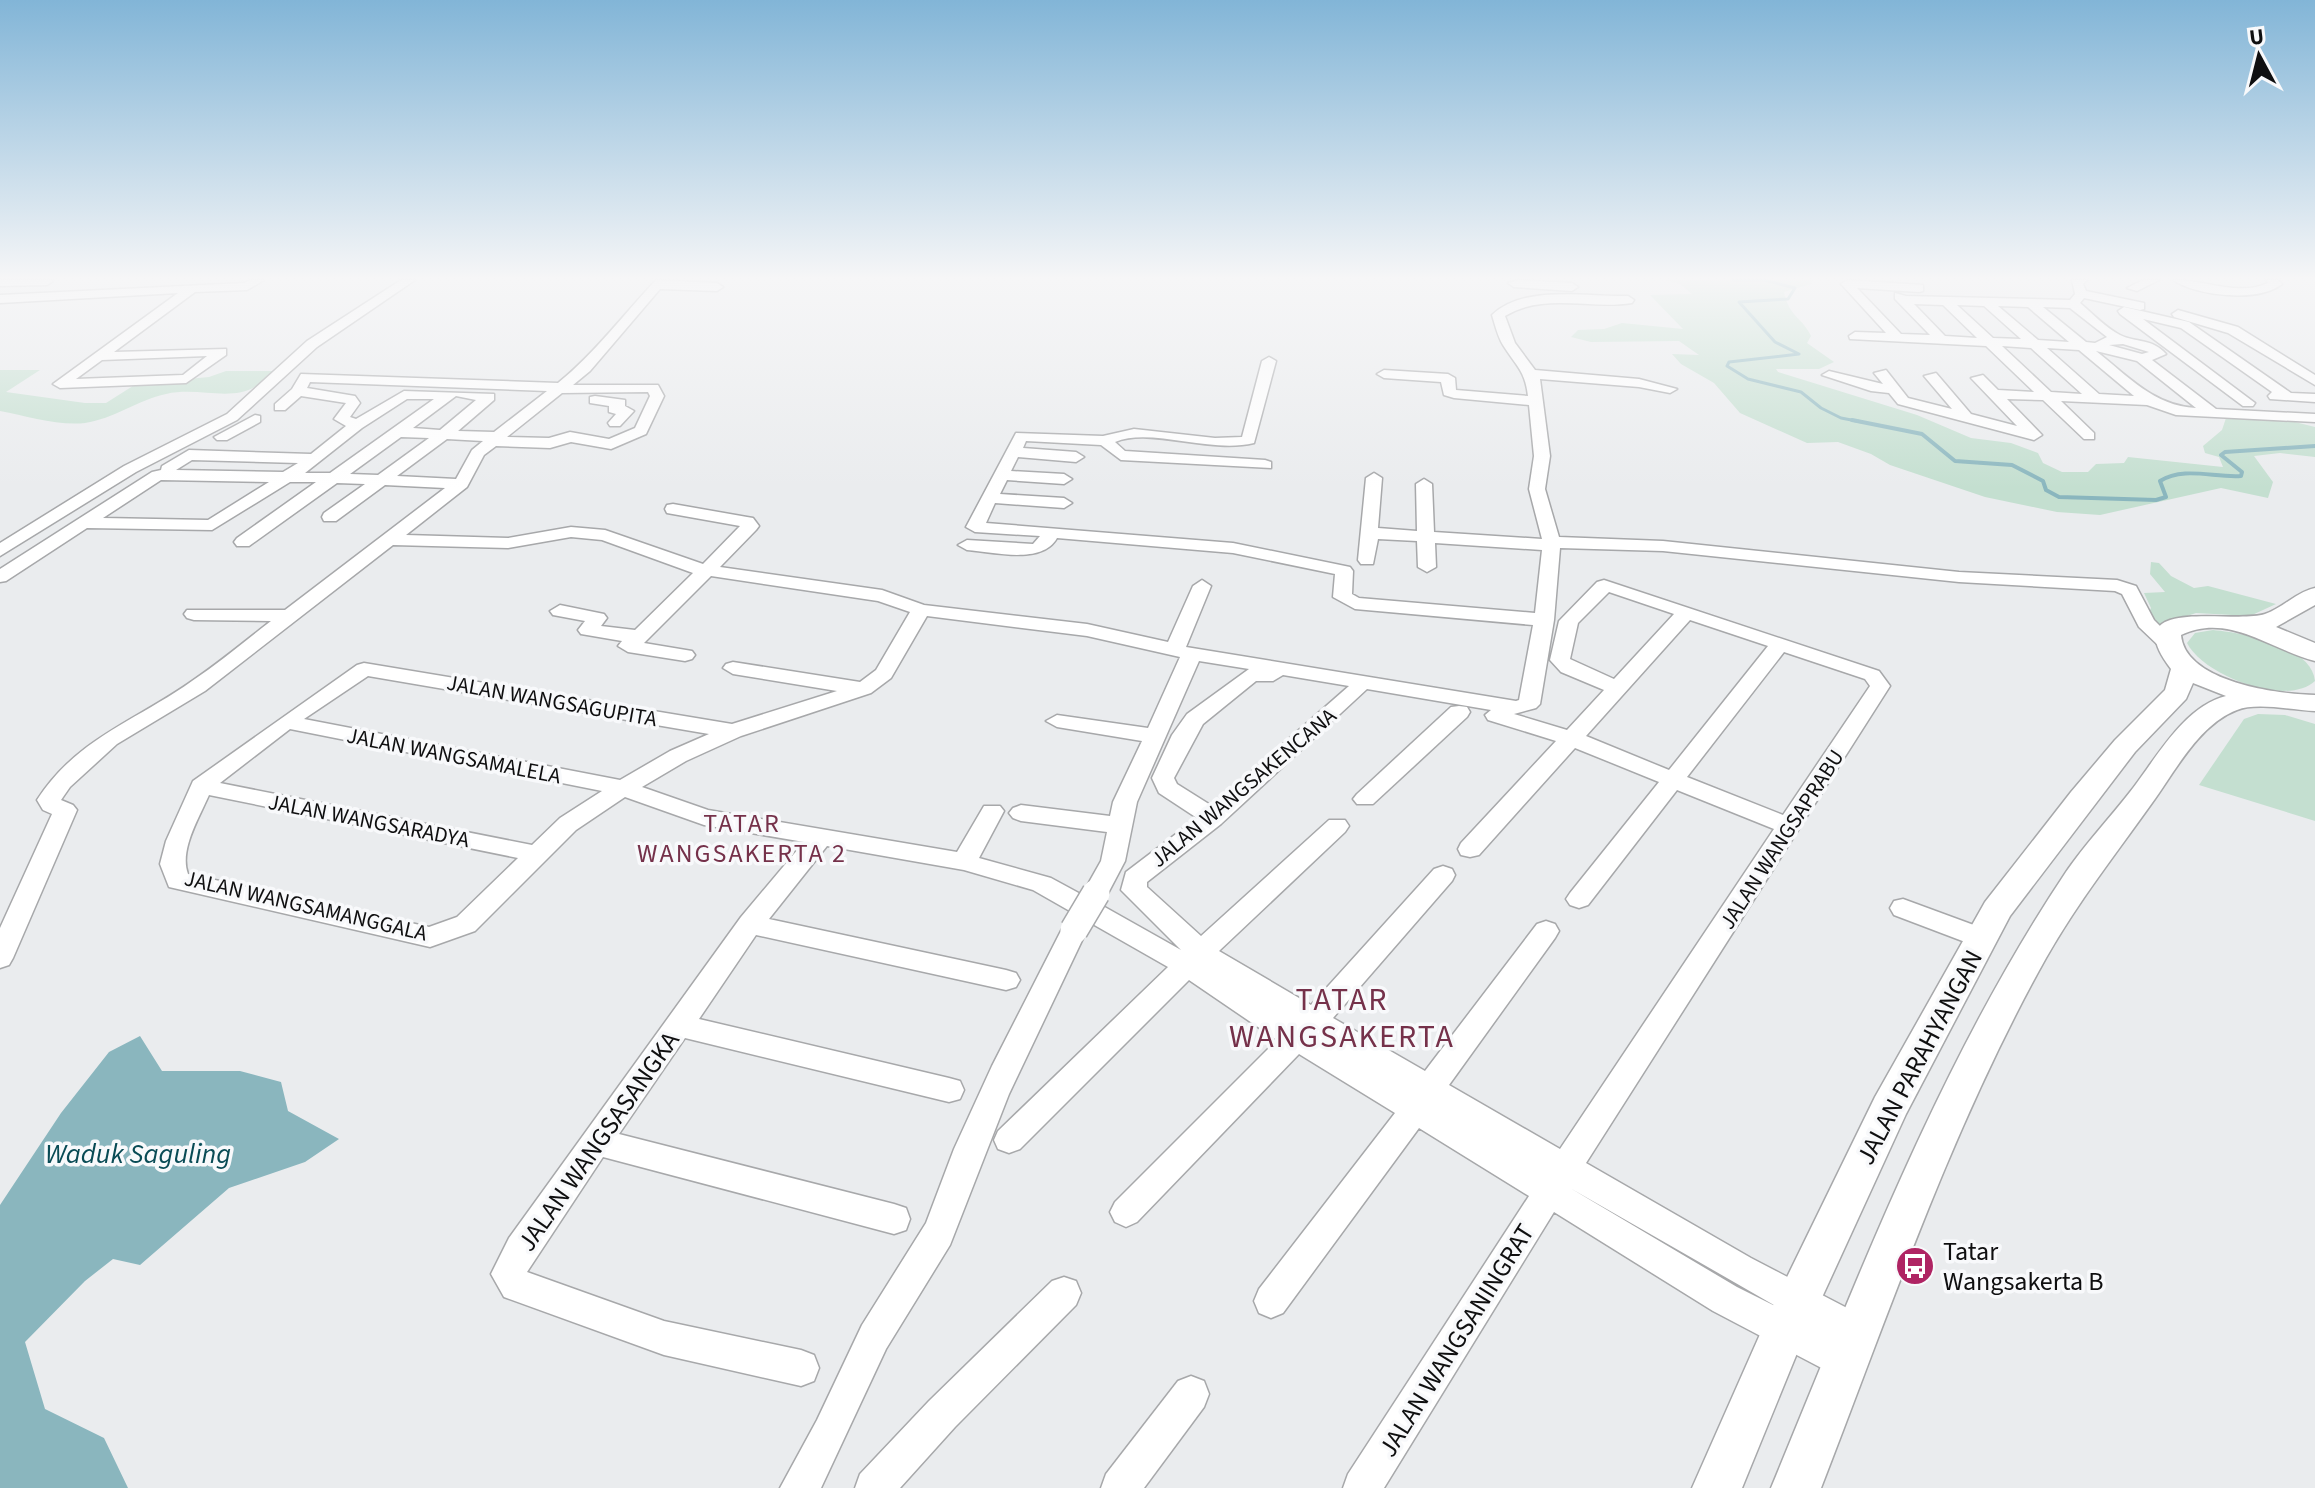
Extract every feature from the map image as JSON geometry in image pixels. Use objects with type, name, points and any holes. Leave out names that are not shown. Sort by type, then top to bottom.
[{"type":"main road","points":[[2272,701],[2223,687],[2185,666],[2171,653],[2166,642],[2168,632],[2177,625],[2204,622],[2239,625],[2268,623],[2315,595]]},
{"type":"main road","points":[[2239,625],[2314,647]]},
{"type":"main road","name":"JALAN PARAHYANGAN","points":[[1717,1488],[1792,1314],[1889,1108],[1981,938],[1997,910],[2081,799],[2125,746],[2177,693],[2185,666]]},
{"type":"main road","points":[[1796,1488],[1949,1117],[2004,1005],[2077,880],[2174,755],[2210,714],[2237,701],[2315,703]]},
{"type":"street","points":[[97,356],[221,352],[186,379],[60,385],[97,356],[106,349]]},
{"type":"street","points":[[0,551],[130,469],[232,417],[306,349]]},
{"type":"street","points":[[0,958],[65,810],[51,805],[49,800],[62,782],[109,739],[188,695],[461,484],[477,453],[585,368],[601,349]]},
{"type":"street","points":[[389,540],[508,543],[571,532],[605,535],[687,567],[882,596],[919,613],[1033,622],[1518,708],[1529,704],[1544,620],[1552,543],[1537,489],[1542,456],[1531,374],[1513,349]]},
{"type":"street","points":[[1997,349],[2089,436]]},
{"type":"street","points":[[2041,349],[2096,399]]},
{"type":"street","points":[[2087,349],[2149,401]]},
{"type":"street","points":[[2111,349],[2142,358],[2154,357],[2159,354],[2156,350],[2177,351],[2242,399],[2314,398]]},
{"type":"street","points":[[2220,349],[2288,397]]},
{"type":"street","points":[[2264,349],[2315,381]]},
{"type":"street","points":[[137,382],[179,352]]},
{"type":"street","points":[[2142,358],[2212,413]]},
{"type":"street","points":[[1105,441],[1111,436],[1132,435],[1226,443],[1249,440],[1269,361]]},
{"type":"street","points":[[280,407],[302,384],[305,369],[290,363]]},
{"type":"street","points":[[1881,373],[1903,401],[2034,435],[1978,378]]},
{"type":"street","points":[[1384,374],[1448,378],[1449,392],[1454,394],[1536,401]]},
{"type":"street","points":[[1531,374],[1639,383],[1670,389]]},
{"type":"street","points":[[1829,375],[1876,388],[1894,389]]},
{"type":"street","points":[[1931,376],[1966,417]]},
{"type":"street","points":[[564,384],[620,377]]},
{"type":"street","points":[[302,384],[651,381],[657,396],[641,431],[611,444],[570,437],[550,443],[398,432]]},
{"type":"street","points":[[302,384],[350,399],[353,403],[341,419],[357,425]]},
{"type":"street","points":[[1994,394],[2149,401],[2176,411],[2315,418]]},
{"type":"street","points":[[87,523],[212,525],[315,459],[357,425],[404,395],[489,397],[443,435],[330,517]]},
{"type":"street","points":[[243,542],[449,395]]},
{"type":"street","points":[[546,399],[618,401],[614,409],[627,411],[615,423]]},
{"type":"street","points":[[0,577],[189,455],[255,419]]},
{"type":"street","points":[[1265,465],[1121,455],[1105,441],[1021,436],[975,527],[1252,551],[1344,571],[1342,597],[1355,603],[1544,620]]},
{"type":"street","points":[[1012,452],[1076,457]]},
{"type":"street","points":[[189,455],[315,459]]},
{"type":"street","points":[[158,475],[381,479],[461,484]]},
{"type":"street","points":[[1001,475],[1064,479]]},
{"type":"street","points":[[1367,560],[1374,478]]},
{"type":"street","points":[[1424,484],[1427,567]]},
{"type":"street","points":[[136,488],[264,491]]},
{"type":"street","points":[[990,498],[1064,503]]},
{"type":"street","points":[[673,509],[749,523],[629,648],[685,655]]},
{"type":"street","points":[[967,545],[1036,549],[1044,545],[1051,532]]},
{"type":"street","points":[[1368,533],[1663,546],[1959,577],[2117,586],[2129,590],[2146,623],[2166,642]]},
{"type":"street","points":[[799,1488],[817,1463],[890,1307],[915,1275],[939,1234],[982,1123],[1042,989],[1074,930],[1098,904],[1113,861],[1118,825],[1184,651],[1202,586]]},
{"type":"street","name":"JALAN WANGSAPRABU","points":[[1558,1180],[1880,686],[1872,675],[1604,586],[1569,621],[1560,660],[1568,668],[1618,688]]},
{"type":"street","points":[[560,611],[597,618],[588,630],[591,631],[640,637]]},
{"type":"street","points":[[1470,849],[1687,612]]},
{"type":"street","points":[[733,668],[864,689],[884,674],[919,613]]},
{"type":"street","points":[[194,614],[288,616]]},
{"type":"street","points":[[1579,899],[1781,643]]},
{"type":"street","name":"JALAN WANGSAGUPITA","points":[[286,722],[356,673],[372,668],[733,731]]},
{"type":"street","points":[[1213,818],[1167,788],[1163,778],[1183,735],[1195,719],[1256,674],[1357,690],[1459,712],[1513,719],[1573,739],[1790,827]]},
{"type":"street","name":"JALAN WANGSAMANGGALA","points":[[201,786],[172,864],[178,881],[430,937],[466,924],[568,824],[678,756],[733,731],[864,689]]},
{"type":"street","name":"JALAN WANGSAKENCANA","points":[[1194,959],[1134,890],[1132,884],[1135,878],[1213,818],[1357,690]]},
{"type":"street","points":[[1365,799],[1459,712]]},
{"type":"street","points":[[1057,721],[1154,736]]},
{"type":"street","points":[[201,786],[286,722]]},
{"type":"street","name":"JALAN WANGSAMALELA","points":[[286,722],[623,788],[704,817],[964,862],[1026,877],[1098,904],[1194,959]]},
{"type":"street","name":"JALAN WANGSARADYA","points":[[201,786],[537,854]]},
{"type":"street","points":[[964,862],[992,811]]},
{"type":"street","points":[[1021,813],[1118,825]]},
{"type":"street","points":[[1009,1140],[1194,959],[1337,826]]},
{"type":"street","name":"JALAN WANGSASANGKA","points":[[801,1368],[664,1338],[516,1286],[508,1274],[521,1249],[750,924],[821,838]]},
{"type":"street","points":[[1126,1212],[1305,1030],[1443,875]]},
{"type":"street","points":[[1903,908],[1981,938]]},
{"type":"street","points":[[750,924],[1006,980]]},
{"type":"street","points":[[1271,1301],[1546,931]]},
{"type":"street","points":[[1194,959],[1305,1030],[1732,1284],[1852,1347]]},
{"type":"street","points":[[678,1025],[949,1090]]},
{"type":"street","points":[[596,1142],[894,1219]]},
{"type":"street","name":"JALAN WANGSANINGRAT","points":[[1362,1488],[1558,1180]]},
{"type":"street","points":[[874,1488],[942,1414],[1064,1293]]},
{"type":"street","points":[[1120,1488],[1191,1394]]},
{"type":"green space","points":[[1691,349],[1816,349],[1834,362],[1819,369],[1776,369],[1917,415],[1971,438],[2011,443],[2038,453],[2043,463],[2062,472],[2088,472],[2096,464],[2124,463],[2128,457],[2223,467],[2219,457],[2205,453],[2203,446],[2222,430],[2226,418],[2275,417],[2315,427],[2315,457],[2280,453],[2254,456],[2273,482],[2268,498],[2221,488],[2100,515],[2057,512],[1985,497],[1890,465],[1838,442],[1807,443],[1740,413],[1714,383],[1681,364],[1672,354],[1699,355]]},
{"type":"green space","points":[[0,370],[40,370],[6,392],[85,403],[106,403],[136,384],[209,377],[226,371],[273,371],[249,390],[223,394],[166,394],[106,418],[75,424],[0,411]]},
{"type":"green space","points":[[2151,562],[2159,563],[2171,576],[2194,588],[2208,586],[2276,604],[2250,616],[2196,613],[2157,626],[2147,616],[2151,608],[2144,593],[2165,592],[2150,574]]},
{"type":"green space","points":[[2213,630],[2257,638],[2289,650],[2302,658],[2311,669],[2315,681],[2302,688],[2285,691],[2246,684],[2227,676],[2196,655],[2187,643],[2195,633]]},
{"type":"green space","points":[[2258,714],[2285,715],[2315,724],[2315,821],[2199,785],[2244,719]]},
{"type":"water","name":"Waduk Saguling","points":[[140,1036],[162,1071],[240,1071],[281,1082],[288,1111],[339,1139],[305,1162],[229,1188],[140,1265],[113,1259],[85,1281],[25,1342],[45,1409],[104,1438],[128,1488],[0,1488],[0,1205],[61,1113],[109,1052]]},
{"type":"waterway","points":[[1790,349],[1799,354],[1729,362],[1727,366],[1748,379],[1801,392],[1821,408],[1841,418],[1862,422]]},
{"type":"waterway","points":[[1852,420],[1862,422]]},
{"type":"waterway","points":[[1862,422],[1922,434],[1955,461],[2012,465],[2043,481],[2046,490],[2059,497],[2156,500],[2166,497],[2160,481],[2179,474],[2241,476],[2242,472],[2221,455],[2225,452],[2315,446]]},
{"type":"place","name":"Tatar Wangsakerta B","points":[[1915,1266]]},
{"type":"district","name":"TATAR WANGSAKERTA 2","points":[[742,838]]},
{"type":"district","name":"TATAR WANGSAKERTA","points":[[1342,1018]]}]
